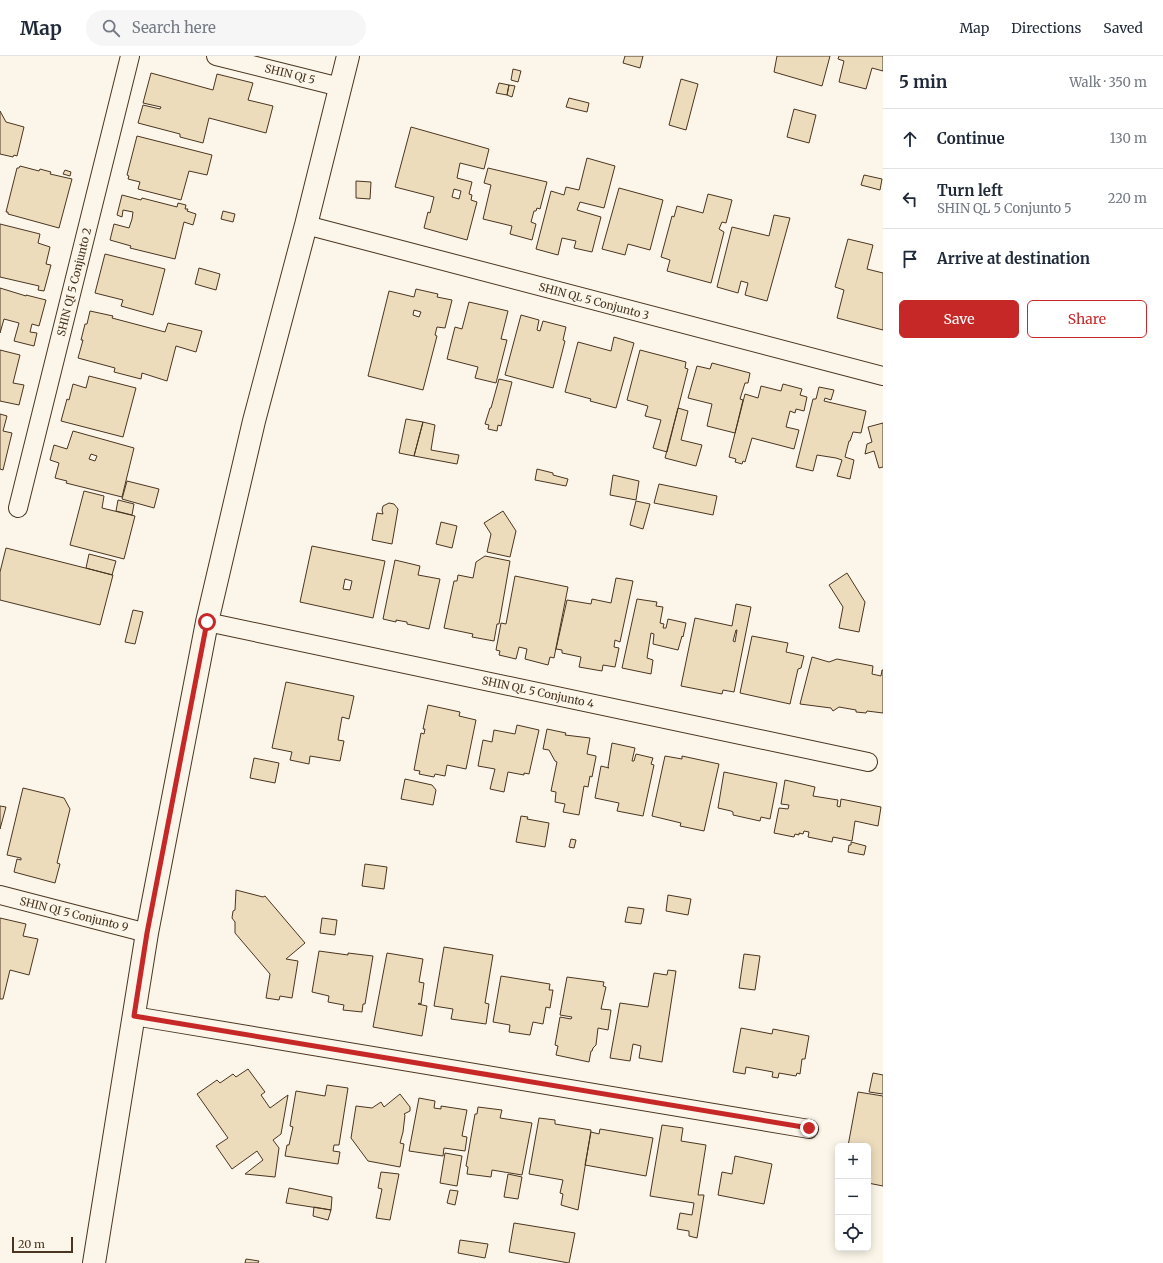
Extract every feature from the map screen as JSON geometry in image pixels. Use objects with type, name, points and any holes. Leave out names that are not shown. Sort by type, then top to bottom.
[{"type":"street","name":"SHIN QI 5 Conjunto 2","points":[[18,508],[130,56]]},
{"type":"street","name":"SHIN QI 5","points":[[216,56],[340,87]]},
{"type":"street","points":[[94,1263],[147,933],[207,622],[254,421],[306,225],[348,56]]},
{"type":"street","name":"SHIN QL 5 Conjunto 3","points":[[306,225],[883,376]]},
{"type":"street","name":"SHIN QL 5 Conjunto 4","points":[[207,622],[868,762]]},
{"type":"street","name":"SHIN QI 5 Conjunto 9","points":[[0,895],[147,933]]},
{"type":"street","points":[[134,1016],[809,1128]]},
{"type":"building","points":[[625,56],[643,56],[640,68],[623,63]]},
{"type":"building","points":[[777,56],[830,56],[822,86],[774,72]]},
{"type":"building","points":[[839,56],[883,56],[883,71],[872,68],[866,89],[839,82],[844,61],[838,59]]},
{"type":"building","points":[[513,69],[521,71],[518,82],[511,80]]},
{"type":"building","points":[[151,73],[213,90],[217,74],[253,83],[248,100],[273,106],[266,133],[209,118],[203,143],[180,137],[180,134],[138,123],[143,105],[160,109],[161,107],[143,103]]},
{"type":"building","points":[[681,79],[698,84],[686,130],[669,125]]},
{"type":"building","points":[[499,83],[509,85],[507,95],[496,93]]},
{"type":"building","points":[[509,85],[515,86],[512,97],[507,95]]},
{"type":"building","points":[[569,98],[589,103],[587,112],[566,107]]},
{"type":"building","points":[[794,109],[816,115],[809,143],[787,137]]},
{"type":"building","points":[[0,111],[6,122],[24,127],[17,156],[14,155],[13,157],[0,154]]},
{"type":"building","points":[[411,127],[489,149],[484,169],[460,163],[457,178],[472,182],[469,194],[472,195],[471,200],[477,202],[467,240],[424,228],[434,197],[395,187]],"holes":[[[454,189],[461,191],[459,199],[452,197]]]},
{"type":"building","points":[[137,136],[212,155],[207,175],[189,171],[181,200],[138,189],[140,182],[128,179],[129,176],[127,175]]},
{"type":"building","points":[[587,158],[615,166],[604,208],[580,202],[577,210],[601,217],[592,252],[574,248],[576,241],[562,238],[558,255],[536,249],[551,191],[564,195],[566,187],[579,190]]},
{"type":"building","points":[[20,166],[39,171],[40,169],[51,172],[50,174],[72,179],[59,228],[8,214],[8,212],[6,212],[17,168]]},
{"type":"building","points":[[488,168],[547,182],[540,209],[537,208],[536,211],[534,211],[531,222],[536,224],[532,240],[510,234],[512,226],[483,219],[491,185],[484,183]]},
{"type":"building","points":[[65,170],[71,172],[70,176],[63,174]]},
{"type":"building","points":[[864,175],[882,179],[880,190],[861,185]]},
{"type":"building","points":[[356,181],[371,182],[370,199],[356,198]]},
{"type":"building","points":[[619,188],[663,200],[650,250],[628,244],[625,255],[602,249]]},
{"type":"building","points":[[708,194],[732,200],[726,223],[722,222],[719,229],[724,232],[711,283],[667,271],[670,260],[661,257],[672,216],[674,217],[677,206],[703,213]]},
{"type":"building","points":[[122,195],[141,200],[142,198],[177,207],[178,203],[186,205],[185,209],[188,209],[187,211],[196,214],[193,225],[184,222],[175,259],[130,248],[131,246],[110,240],[114,224],[129,228],[132,219],[133,212],[123,210],[122,217],[117,215]]},
{"type":"building","points":[[223,211],[235,214],[233,222],[221,219]]},
{"type":"building","points":[[774,215],[790,218],[767,301],[745,295],[748,283],[741,281],[738,293],[717,287],[732,227],[769,236]]},
{"type":"building","points":[[0,224],[40,234],[38,243],[50,247],[46,264],[51,265],[44,291],[38,290],[39,286],[0,277]]},
{"type":"building","points":[[848,239],[873,245],[867,269],[883,273],[883,330],[837,318],[844,290],[835,287]]},
{"type":"building","points":[[105,254],[165,269],[153,315],[121,306],[123,300],[95,293]]},
{"type":"building","points":[[199,268],[220,274],[216,290],[195,284]]},
{"type":"building","points":[[0,288],[46,300],[39,326],[32,324],[30,332],[37,333],[34,346],[14,341],[19,323],[4,319],[0,333]]},
{"type":"building","points":[[416,289],[438,294],[437,297],[452,300],[445,328],[437,327],[435,335],[437,336],[423,390],[368,376],[389,291],[414,297]],"holes":[[[414,310],[421,312],[419,317],[413,315]]]},
{"type":"building","points":[[469,302],[508,311],[501,339],[507,340],[496,383],[475,378],[478,367],[447,359],[455,327],[462,329]]},
{"type":"building","points":[[90,311],[113,316],[112,318],[165,332],[168,323],[202,331],[196,352],[176,346],[167,381],[142,373],[141,379],[114,372],[115,368],[78,358],[83,340],[81,340],[85,324],[87,324]]},
{"type":"building","points":[[521,315],[539,320],[537,330],[540,331],[543,321],[566,327],[563,340],[565,341],[553,388],[505,375]]},
{"type":"building","points":[[614,337],[634,343],[616,408],[565,392],[578,342],[611,351]]},
{"type":"building","points":[[0,350],[20,355],[13,383],[24,385],[19,405],[0,401]]},
{"type":"building","points":[[640,350],[686,362],[685,368],[688,369],[667,452],[653,448],[661,420],[645,416],[648,406],[627,400]]},
{"type":"building","points":[[712,363],[750,373],[748,383],[745,383],[740,399],[743,400],[735,433],[707,426],[712,404],[688,398],[697,366],[710,369]]},
{"type":"building","points":[[89,376],[136,388],[123,437],[61,421],[73,384],[86,388]]},
{"type":"building","points":[[499,379],[512,382],[501,426],[498,425],[497,431],[488,429],[489,425],[485,424]]},
{"type":"building","points":[[783,384],[802,389],[800,395],[807,397],[804,411],[796,409],[795,413],[790,411],[786,427],[799,430],[794,449],[752,438],[745,462],[743,461],[742,464],[735,462],[736,459],[729,457],[745,394],[758,398],[761,386],[781,391]]},
{"type":"building","points":[[819,387],[834,390],[831,400],[825,398],[824,401],[866,411],[861,433],[853,432],[845,457],[854,460],[850,479],[837,476],[842,460],[836,458],[817,455],[813,471],[796,467],[813,399],[816,399]]},
{"type":"building","points":[[678,408],[688,411],[681,440],[702,445],[696,466],[665,458]]},
{"type":"building","points":[[0,414],[7,416],[3,431],[12,433],[3,470],[0,469]]},
{"type":"building","points":[[406,419],[423,422],[414,456],[399,453]]},
{"type":"building","points":[[423,422],[435,425],[431,450],[459,455],[457,464],[414,456]]},
{"type":"building","points":[[883,423],[883,467],[879,468],[874,451],[865,454],[867,444],[872,442],[868,427]]},
{"type":"building","points":[[73,431],[134,448],[122,497],[66,483],[67,481],[55,478],[59,463],[50,460],[54,445],[67,449]],"holes":[[[91,454],[97,456],[95,461],[89,459]]]},
{"type":"building","points":[[537,469],[568,479],[566,486],[535,480]]},
{"type":"building","points":[[613,475],[639,481],[636,500],[610,495]]},
{"type":"building","points":[[127,481],[159,489],[154,508],[122,499]]},
{"type":"building","points":[[659,484],[717,496],[713,515],[654,503]]},
{"type":"building","points":[[84,491],[104,496],[102,508],[135,516],[124,559],[70,545]]},
{"type":"building","points":[[118,500],[134,504],[132,515],[116,511]]},
{"type":"building","points":[[636,501],[650,504],[643,529],[630,525]]},
{"type":"building","points":[[389,503],[394,504],[398,509],[392,544],[372,540],[377,513],[383,514],[383,506]]},
{"type":"building","points":[[503,511],[516,531],[510,557],[487,552],[491,534],[484,523]]},
{"type":"building","points":[[441,522],[457,526],[452,548],[436,544]]},
{"type":"building","points":[[312,546],[385,561],[373,618],[300,602]],"holes":[[[345,579],[352,581],[350,590],[343,589]]]},
{"type":"building","points":[[6,548],[113,575],[100,625],[0,600],[0,572]]},
{"type":"building","points":[[89,554],[116,561],[112,575],[86,568]]},
{"type":"building","points":[[485,556],[510,561],[499,624],[497,624],[494,641],[472,637],[473,634],[444,628],[454,581],[457,581],[458,575],[473,578],[476,562]]},
{"type":"building","points":[[395,560],[420,566],[418,575],[440,579],[429,629],[407,624],[407,622],[396,620],[396,622],[383,619]]},
{"type":"building","points":[[847,573],[865,602],[859,632],[839,628],[843,607],[829,585]]},
{"type":"building","points":[[515,576],[568,587],[554,658],[550,657],[548,665],[525,659],[527,649],[519,647],[516,659],[499,655],[500,651],[496,650],[501,623],[506,624]]},
{"type":"building","points":[[616,578],[633,581],[620,642],[615,640],[614,647],[619,648],[615,667],[603,665],[602,671],[579,667],[581,657],[562,653],[562,650],[556,649],[567,600],[591,604],[592,599],[611,603]]},
{"type":"building","points":[[637,599],[657,602],[656,606],[663,607],[660,623],[664,624],[663,628],[666,628],[668,619],[686,623],[678,650],[653,644],[654,634],[651,633],[647,658],[653,660],[651,674],[622,668]]},
{"type":"building","points":[[736,604],[751,607],[734,692],[723,690],[722,694],[681,686],[695,618],[732,626]],"holes":[[[737,630],[735,642],[733,641]]]},
{"type":"building","points":[[133,610],[143,612],[135,644],[125,642]]},
{"type":"building","points":[[752,636],[788,643],[786,652],[804,656],[801,668],[798,669],[790,704],[740,693]]},
{"type":"building","points":[[812,657],[829,662],[837,659],[873,666],[872,674],[881,676],[883,670],[883,713],[867,711],[866,713],[856,712],[856,710],[839,707],[833,711],[831,708],[800,704]]},
{"type":"building","points":[[286,682],[354,696],[349,719],[342,717],[338,740],[344,741],[340,761],[310,756],[309,764],[290,760],[292,752],[272,748]]},
{"type":"building","points":[[428,705],[460,712],[459,716],[476,720],[466,769],[447,765],[445,776],[435,774],[434,777],[419,774],[420,771],[414,770],[421,733],[424,734],[425,729],[423,729]]},
{"type":"building","points":[[517,725],[539,730],[529,774],[524,773],[524,775],[508,772],[504,792],[490,789],[495,769],[478,766],[483,740],[492,742],[494,730],[515,734]]},
{"type":"building","points":[[547,729],[566,733],[565,735],[590,738],[587,754],[596,757],[592,777],[590,776],[588,787],[584,786],[579,815],[563,812],[565,804],[555,802],[556,792],[551,791],[557,762],[549,750],[543,749]]},
{"type":"building","points":[[612,743],[635,748],[632,761],[634,761],[636,754],[653,758],[651,764],[654,765],[643,816],[617,811],[619,803],[595,798],[601,766],[609,768]]},
{"type":"building","points":[[665,756],[682,759],[682,756],[719,764],[704,831],[680,826],[681,823],[652,816]]},
{"type":"building","points":[[254,758],[279,763],[275,783],[250,778]]},
{"type":"building","points":[[724,772],[777,783],[770,819],[761,817],[760,821],[733,815],[733,812],[731,811],[718,808]]},
{"type":"building","points":[[405,779],[432,785],[436,790],[433,805],[401,799]]},
{"type":"building","points":[[785,780],[815,787],[813,796],[838,800],[837,806],[840,807],[841,799],[881,807],[878,826],[855,821],[852,841],[833,837],[832,842],[808,837],[809,832],[804,831],[803,834],[795,834],[794,837],[774,833],[779,808],[788,809],[789,805],[781,804]]},
{"type":"building","points":[[23,788],[64,798],[70,809],[57,863],[60,864],[55,883],[14,872],[17,859],[21,860],[21,858],[7,855]]},
{"type":"building","points":[[0,806],[6,807],[0,829]]},
{"type":"building","points":[[521,816],[528,817],[527,819],[549,823],[545,847],[516,842]]},
{"type":"building","points":[[571,839],[576,840],[574,848],[569,847]]},
{"type":"building","points":[[851,842],[866,846],[864,855],[848,852]]},
{"type":"building","points":[[365,864],[387,867],[384,889],[362,886]]},
{"type":"building","points":[[236,890],[263,897],[265,896],[305,943],[286,959],[298,961],[292,998],[280,996],[279,1000],[266,998],[270,974],[235,933],[235,922],[232,918],[233,911],[235,910]]},
{"type":"building","points":[[668,895],[691,899],[688,915],[666,911]]},
{"type":"building","points":[[628,907],[644,909],[641,924],[625,922]]},
{"type":"building","points":[[0,918],[26,924],[23,936],[38,939],[29,975],[10,970],[3,999],[0,999]]},
{"type":"building","points":[[322,918],[337,920],[335,935],[320,933]]},
{"type":"building","points":[[444,947],[493,955],[485,1003],[489,1004],[486,1024],[451,1019],[453,1009],[434,1006]]},
{"type":"building","points":[[319,951],[348,955],[348,953],[373,956],[365,1004],[363,1004],[362,1012],[343,1010],[344,1005],[328,1002],[329,996],[312,992]]},
{"type":"building","points":[[387,953],[423,959],[419,982],[424,983],[421,1004],[418,1004],[427,1006],[422,1036],[373,1027]]},
{"type":"building","points":[[744,954],[760,956],[755,990],[739,988]]},
{"type":"building","points":[[668,970],[676,971],[662,1062],[639,1058],[641,1046],[633,1044],[630,1061],[610,1058],[620,1003],[648,1007],[654,973],[667,975]]},
{"type":"building","points":[[501,976],[550,984],[549,990],[553,990],[550,1008],[546,1007],[543,1024],[533,1022],[530,1035],[509,1032],[510,1025],[493,1022]]},
{"type":"building","points":[[567,977],[604,982],[603,986],[606,987],[601,1009],[611,1010],[608,1030],[598,1028],[596,1045],[591,1051],[589,1062],[556,1055],[558,1046],[555,1045],[560,1017],[571,1019],[572,1017],[560,1015]]},
{"type":"building","points":[[741,1028],[772,1034],[773,1029],[809,1036],[805,1059],[802,1059],[800,1074],[797,1073],[796,1076],[779,1073],[778,1078],[772,1077],[773,1072],[746,1067],[745,1074],[733,1072]]},
{"type":"building","points":[[248,1069],[265,1092],[261,1095],[270,1108],[288,1095],[281,1134],[273,1140],[279,1148],[275,1177],[245,1174],[263,1160],[257,1151],[232,1169],[216,1146],[228,1138],[197,1094],[217,1080],[220,1083],[233,1074],[236,1077]]},
{"type":"building","points":[[873,1073],[883,1075],[883,1094],[869,1092]]},
{"type":"building","points":[[327,1085],[348,1088],[339,1145],[334,1145],[333,1151],[340,1152],[338,1164],[285,1156],[293,1127],[290,1126],[296,1091],[325,1096]]},
{"type":"building","points":[[858,1092],[883,1096],[883,1186],[871,1184],[871,1143],[849,1143]]},
{"type":"building","points":[[400,1094],[410,1107],[410,1111],[404,1114],[403,1132],[400,1143],[404,1144],[400,1167],[368,1161],[351,1138],[356,1106],[372,1108],[381,1102],[384,1107]]},
{"type":"building","points":[[419,1098],[435,1101],[434,1108],[441,1109],[441,1106],[467,1110],[462,1136],[467,1137],[465,1151],[444,1148],[443,1156],[409,1151]]},
{"type":"building","points":[[478,1107],[502,1110],[500,1118],[532,1123],[522,1175],[492,1170],[491,1177],[467,1174],[468,1167],[466,1166],[475,1114],[477,1114]]},
{"type":"building","points":[[539,1118],[555,1120],[555,1124],[591,1130],[578,1210],[561,1205],[563,1194],[560,1193],[563,1180],[529,1174]]},
{"type":"building","points":[[662,1125],[683,1128],[681,1141],[706,1145],[698,1195],[704,1195],[697,1238],[689,1236],[689,1231],[677,1229],[680,1213],[692,1215],[694,1203],[650,1196]]},
{"type":"building","points":[[600,1129],[653,1138],[646,1176],[585,1165],[591,1132],[599,1134]]},
{"type":"building","points":[[445,1153],[462,1156],[457,1186],[440,1183]]},
{"type":"building","points":[[735,1156],[772,1164],[764,1204],[718,1195],[722,1172],[732,1174]]},
{"type":"building","points":[[381,1172],[399,1174],[390,1220],[376,1218],[382,1189],[378,1188]]},
{"type":"building","points":[[508,1174],[522,1177],[518,1199],[504,1197]]},
{"type":"building","points":[[289,1188],[332,1197],[331,1210],[286,1203]]},
{"type":"building","points":[[450,1190],[458,1191],[455,1205],[447,1203]]},
{"type":"building","points":[[314,1207],[331,1210],[328,1220],[313,1216]]},
{"type":"building","points":[[514,1223],[575,1233],[569,1263],[509,1252]]},
{"type":"building","points":[[460,1240],[488,1244],[485,1258],[458,1253]]},
{"type":"building","points":[[246,1259],[259,1261],[258,1263],[245,1263]]},
{"type":"route","points":[[207,622],[147,933],[134,1016],[809,1128]]}]
